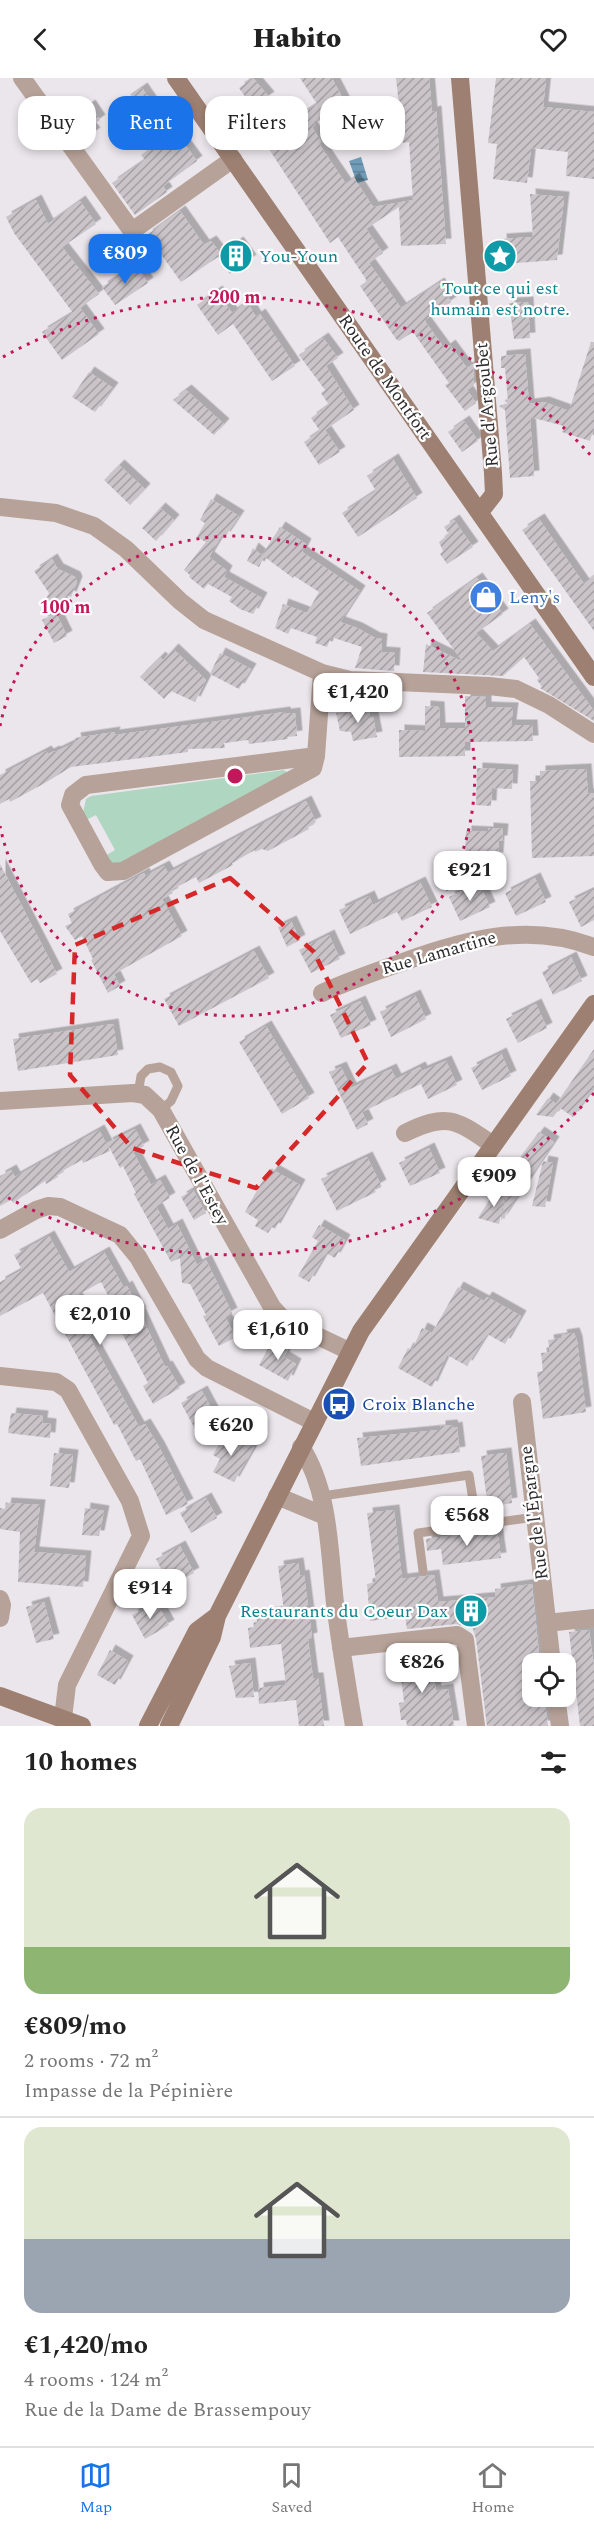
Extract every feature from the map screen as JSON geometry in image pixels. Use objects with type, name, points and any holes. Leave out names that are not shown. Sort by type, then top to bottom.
[{"type":"main road","name":"Route de Montfort","points":[[176,78],[594,677]]},
{"type":"main road","name":"Rue d'Argoubet","points":[[460,78],[494,494],[480,512]]},
{"type":"main road","points":[[169,1726],[212,1637],[217,1616],[349,1351],[594,1004]]},
{"type":"main road","points":[[148,1726],[197,1631],[217,1616]]},
{"type":"main road","points":[[0,1696],[82,1726]]},
{"type":"street","points":[[22,78],[132,231],[233,159]]},
{"type":"street","points":[[0,507],[56,513],[94,526],[126,549],[180,602],[204,620],[322,673],[351,680],[479,685],[516,689],[549,705],[594,734]]},
{"type":"street","points":[[316,756],[86,785],[73,795],[70,805],[102,864],[108,872],[117,873],[313,768],[316,756],[322,673]]},
{"type":"street","name":"Rue Lamartine","points":[[322,993],[422,955],[489,936],[513,933],[547,934],[594,947]]},
{"type":"street","points":[[0,1101],[138,1094]]},
{"type":"street","name":"Rue de l'Estey","points":[[138,1094],[145,1095],[161,1110],[272,1307],[284,1320],[349,1351]]},
{"type":"street","points":[[405,1133],[429,1121],[451,1120],[493,1145]]},
{"type":"street","points":[[0,1230],[48,1206],[60,1207],[120,1235],[138,1257],[196,1359],[207,1368],[314,1422]]},
{"type":"street","points":[[0,1376],[56,1382],[68,1390],[130,1501],[141,1536],[68,1686],[63,1718]]},
{"type":"street","name":"Rue de l'Épargne","points":[[522,1402],[551,1653]]},
{"type":"street","points":[[301,1447],[309,1460],[322,1496],[340,1648],[354,1726]]},
{"type":"street","points":[[277,1496],[325,1516]]},
{"type":"street","points":[[0,1599],[2,1605],[0,1618]]},
{"type":"street","points":[[547,1623],[594,1618]]},
{"type":"street","points":[[340,1648],[457,1635],[465,1640],[476,1726]]},
{"type":"street","points":[[557,1707],[560,1726]]},
{"type":"lane","points":[[138,1094],[141,1076],[148,1069],[160,1067],[171,1072],[178,1086],[171,1101],[161,1110]]},
{"type":"lane","points":[[322,1496],[469,1475],[477,1525]]},
{"type":"lane","points":[[423,1571],[418,1533],[535,1517]]},
{"type":"highlighted area","points":[[230,878],[314,952],[368,1063],[256,1188],[132,1148],[70,1075],[75,945]]},
{"type":"green space","points":[[284,770],[288,773],[122,864],[109,863],[105,856],[115,850],[96,815],[86,820],[83,813],[86,799],[91,796]]},
{"type":"water","points":[[361,157],[368,180],[357,183],[349,161]]},
{"type":"building","points":[[253,78],[268,96],[245,96],[239,88]]},
{"type":"building","points":[[300,78],[332,78],[341,96],[320,96],[320,118],[313,122],[315,125],[312,127],[320,140],[320,150],[323,150],[346,184],[354,178],[373,207],[413,200],[409,142],[405,143],[405,96],[398,96],[396,78],[429,78],[432,112],[436,111],[446,244],[401,246],[399,207],[366,229],[383,253],[369,263],[401,308],[439,283],[451,302],[426,319],[426,323],[445,349],[450,345],[467,368],[473,364],[474,385],[467,390],[476,403],[465,411],[445,385],[449,383],[413,332],[399,341],[396,339],[360,286],[367,281],[338,237],[330,243],[270,150],[308,150],[308,110],[317,104]]},
{"type":"building","points":[[496,78],[546,78],[543,107],[594,112],[594,179],[566,176],[568,152],[531,148],[527,183],[493,179],[497,144],[488,143]]},
{"type":"building","points":[[142,88],[147,96],[131,96]]},
{"type":"building","points":[[148,150],[189,150],[197,161],[163,186],[167,192],[135,215],[112,183],[145,160],[141,155]]},
{"type":"building","points":[[530,194],[564,197],[557,260],[503,264],[501,239],[533,237]]},
{"type":"building","points":[[36,200],[48,224],[80,201],[96,224],[62,247],[99,294],[80,308],[99,334],[62,360],[42,332],[73,313],[14,233],[6,217]]},
{"type":"building","points":[[180,211],[204,245],[211,241],[221,254],[238,242],[251,260],[230,274],[218,257],[181,282],[147,235]]},
{"type":"building","points":[[136,265],[148,283],[115,305],[102,287]]},
{"type":"building","points":[[217,291],[232,313],[247,302],[256,317],[260,314],[295,366],[272,381],[233,324],[218,335],[197,305]]},
{"type":"building","points":[[528,302],[530,338],[514,339],[509,303]]},
{"type":"building","points":[[323,338],[338,358],[326,366],[354,410],[325,430],[340,452],[319,465],[304,442],[320,431],[311,418],[329,405],[321,393],[325,390],[299,355]]},
{"type":"building","points":[[591,342],[594,342],[594,428],[590,441],[562,432],[564,426],[530,417],[534,476],[510,478],[505,410],[499,406],[508,403],[505,368],[501,368],[501,356],[525,354],[529,404],[544,402],[569,411]]},
{"type":"building","points":[[89,372],[113,388],[95,412],[72,397]]},
{"type":"building","points":[[186,390],[224,424],[214,435],[173,400]]},
{"type":"building","points":[[464,421],[478,441],[462,452],[448,432]]},
{"type":"building","points":[[393,459],[417,498],[358,537],[342,513],[376,491],[367,476]]},
{"type":"building","points":[[119,465],[145,489],[130,505],[104,480]]},
{"type":"building","points":[[211,499],[239,516],[225,537],[222,535],[209,557],[227,571],[224,577],[262,598],[253,614],[240,609],[229,601],[232,597],[208,584],[204,589],[184,570],[206,542],[197,537],[205,523],[200,520]]},
{"type":"building","points":[[160,508],[174,520],[156,541],[142,528]]},
{"type":"building","points":[[539,519],[584,584],[594,576],[594,631],[522,530]]},
{"type":"building","points":[[454,520],[473,547],[447,564],[440,554],[443,551],[439,542],[449,534],[444,527]]},
{"type":"building","points":[[280,527],[306,544],[302,552],[360,591],[340,622],[382,639],[381,652],[395,653],[394,671],[355,668],[362,647],[331,637],[327,647],[315,643],[317,637],[291,628],[288,634],[275,628],[283,604],[307,613],[319,592],[294,576],[293,578],[262,555]]},
{"type":"building","points":[[253,548],[264,557],[259,567],[247,561]]},
{"type":"building","points":[[52,559],[58,569],[75,577],[77,582],[71,597],[66,595],[60,607],[45,601],[49,593],[34,571]]},
{"type":"building","points":[[477,578],[503,614],[476,633],[493,651],[530,624],[594,711],[594,721],[540,688],[542,687],[537,680],[539,678],[524,657],[503,676],[423,672],[426,644],[463,662],[427,613]]},
{"type":"building","points":[[56,613],[67,636],[54,643],[42,620]]},
{"type":"building","points":[[173,649],[206,680],[195,702],[171,691],[164,699],[140,677],[160,657],[163,660]]},
{"type":"building","points":[[220,653],[251,669],[239,689],[210,674]]},
{"type":"building","points":[[465,696],[486,697],[486,707],[513,708],[511,725],[532,725],[533,741],[465,742],[465,756],[399,757],[399,730],[425,731],[425,706],[439,707],[440,728],[465,728]]},
{"type":"building","points":[[369,707],[377,737],[353,741],[351,732],[340,731],[336,713]]},
{"type":"building","points":[[285,712],[285,714],[295,713],[297,736],[249,744],[248,740],[224,743],[225,748],[188,749],[188,752],[71,767],[10,802],[9,799],[0,804],[0,775],[46,751],[48,754],[55,752],[76,742],[75,738],[115,732],[114,735]]},
{"type":"building","points":[[477,768],[513,770],[512,789],[492,788],[491,806],[476,805]]},
{"type":"building","points":[[586,769],[588,794],[594,793],[594,856],[532,858],[530,781],[540,781],[540,771]]},
{"type":"building","points":[[306,801],[316,822],[308,826],[309,829],[268,851],[262,849],[255,852],[255,850],[199,883],[196,877],[171,890],[173,893],[162,899],[182,936],[114,974],[120,986],[108,993],[82,936],[75,940],[65,926],[72,923],[68,914],[144,873],[145,876],[164,866],[168,873]]},
{"type":"building","points":[[488,828],[503,829],[502,841],[499,841],[498,858],[465,855],[466,831],[488,832]]},
{"type":"building","points":[[0,864],[57,974],[40,983],[37,979],[31,983],[0,931]]},
{"type":"building","points":[[535,878],[546,902],[516,916],[505,893]]},
{"type":"building","points":[[420,882],[432,907],[402,921],[397,912],[350,934],[339,910],[369,896],[373,905]]},
{"type":"building","points":[[479,883],[490,907],[460,921],[449,897]]},
{"type":"building","points":[[594,890],[594,920],[581,927],[569,902]]},
{"type":"building","points":[[291,921],[300,940],[287,947],[278,927]]},
{"type":"building","points":[[329,935],[340,959],[311,973],[299,950]]},
{"type":"building","points":[[254,951],[269,978],[179,1026],[164,999]]},
{"type":"building","points":[[571,957],[582,981],[553,995],[542,972]]},
{"type":"building","points":[[415,995],[426,1019],[391,1037],[380,1012]]},
{"type":"building","points":[[360,1001],[371,1025],[341,1038],[330,1015]]},
{"type":"building","points":[[536,1004],[547,1028],[518,1043],[506,1019]]},
{"type":"building","points":[[113,1024],[118,1055],[18,1071],[13,1039]]},
{"type":"building","points":[[266,1026],[309,1098],[282,1114],[239,1042]]},
{"type":"building","points":[[594,1049],[594,1087],[573,1117],[560,1108],[553,1117],[536,1115],[548,1098],[556,1104]]},
{"type":"building","points":[[501,1053],[511,1076],[482,1090],[471,1068]]},
{"type":"building","points":[[446,1061],[457,1085],[428,1099],[421,1084],[362,1112],[368,1124],[357,1130],[329,1072],[341,1067],[351,1088],[391,1069],[396,1079],[420,1067],[422,1071]]},
{"type":"building","points":[[135,1129],[144,1146],[133,1152],[151,1185],[160,1180],[170,1198],[156,1206],[168,1229],[177,1224],[197,1265],[206,1260],[232,1313],[225,1317],[236,1337],[219,1346],[190,1284],[182,1283],[180,1258],[171,1262],[134,1194],[136,1193],[123,1166],[120,1168],[107,1143]]},
{"type":"building","points":[[99,1130],[110,1151],[83,1163],[82,1160],[13,1203],[11,1200],[0,1206],[0,1176],[11,1170],[15,1177]]},
{"type":"building","points":[[539,1132],[554,1142],[501,1221],[511,1169]]},
{"type":"building","points":[[429,1148],[440,1173],[410,1186],[399,1163]]},
{"type":"building","points":[[367,1157],[381,1185],[374,1189],[376,1192],[337,1211],[321,1179]]},
{"type":"building","points":[[543,1161],[553,1163],[545,1207],[532,1206]]},
{"type":"building","points":[[273,1170],[300,1185],[275,1229],[272,1227],[268,1233],[255,1226],[258,1220],[245,1212],[266,1174],[269,1176]]},
{"type":"building","points":[[193,1190],[206,1213],[194,1220],[181,1197]]},
{"type":"building","points":[[495,1191],[505,1194],[499,1224],[478,1218]]},
{"type":"building","points":[[319,1225],[345,1240],[335,1258],[326,1253],[309,1282],[298,1276],[318,1241],[312,1237]]},
{"type":"building","points":[[49,1236],[69,1272],[104,1252],[124,1288],[127,1286],[165,1367],[167,1366],[180,1388],[153,1404],[143,1386],[148,1383],[117,1324],[121,1321],[101,1282],[76,1296],[95,1332],[89,1336],[139,1427],[145,1424],[159,1447],[188,1504],[166,1515],[140,1459],[136,1461],[117,1424],[114,1425],[43,1293],[0,1316],[0,1282],[22,1270],[14,1255]]},
{"type":"building","points":[[458,1287],[484,1301],[487,1297],[521,1316],[505,1344],[487,1334],[467,1366],[447,1355],[432,1387],[398,1368],[408,1348],[412,1350],[422,1328],[432,1333]]},
{"type":"building","points":[[574,1333],[586,1412],[543,1419],[537,1372],[543,1371],[541,1353],[550,1352],[548,1340]]},
{"type":"building","points":[[272,1341],[288,1349],[284,1357],[296,1364],[288,1381],[259,1365]]},
{"type":"building","points":[[202,1391],[216,1417],[195,1429],[181,1403]]},
{"type":"building","points":[[11,1413],[43,1416],[42,1423],[51,1424],[50,1438],[8,1433]]},
{"type":"building","points":[[452,1425],[453,1428],[457,1427],[460,1452],[361,1466],[357,1438],[440,1430],[440,1426]]},
{"type":"building","points":[[225,1433],[254,1447],[234,1482],[213,1472],[220,1459],[213,1455]]},
{"type":"building","points":[[54,1453],[73,1455],[69,1488],[50,1486]]},
{"type":"building","points":[[506,1453],[512,1503],[488,1507],[481,1456]]},
{"type":"building","points":[[206,1498],[217,1518],[191,1533],[180,1513]]},
{"type":"building","points":[[6,1503],[40,1505],[34,1552],[86,1556],[83,1587],[18,1582],[20,1532],[0,1529],[0,1508],[5,1509]]},
{"type":"building","points":[[85,1508],[104,1511],[99,1536],[82,1535]]},
{"type":"building","points":[[394,1510],[402,1579],[434,1575],[438,1602],[496,1597],[495,1589],[532,1584],[539,1653],[522,1653],[522,1707],[545,1707],[548,1726],[487,1726],[476,1639],[472,1626],[456,1624],[407,1629],[405,1616],[370,1621],[367,1584],[376,1582],[367,1513]]},
{"type":"building","points":[[497,1529],[501,1558],[443,1565],[441,1549],[427,1551],[426,1539]]},
{"type":"building","points":[[180,1546],[194,1573],[170,1586],[156,1559]]},
{"type":"building","points":[[298,1563],[300,1576],[304,1575],[312,1638],[308,1639],[313,1678],[318,1678],[324,1726],[299,1726],[296,1700],[259,1704],[258,1688],[286,1685],[281,1644],[250,1648],[248,1628],[254,1627],[254,1623],[257,1622],[256,1614],[284,1611],[278,1566]]},
{"type":"building","points":[[44,1602],[54,1639],[36,1643],[26,1607]]},
{"type":"building","points":[[156,1602],[169,1625],[145,1639],[132,1615]]},
{"type":"building","points":[[589,1630],[594,1666],[594,1726],[580,1726],[576,1692],[576,1653],[571,1653],[569,1632]]},
{"type":"building","points":[[110,1650],[128,1661],[115,1685],[97,1675]]},
{"type":"building","points":[[418,1651],[419,1659],[431,1657],[436,1691],[448,1689],[454,1726],[407,1726],[406,1720],[401,1720],[399,1703],[404,1702],[398,1653]]},
{"type":"building","points":[[250,1663],[254,1697],[236,1698],[229,1666]]},
{"type":"place","name":"You-Youn","points":[[236,256]]},
{"type":"place","name":"Tout ce qui est humain est notre.","points":[[500,256]]},
{"type":"place","name":"Leny's","points":[[486,597]]},
{"type":"place","name":"Croix Blanche","points":[[339,1404]]},
{"type":"place","name":"Restaurants du Coeur Dax","points":[[471,1611]]}]
